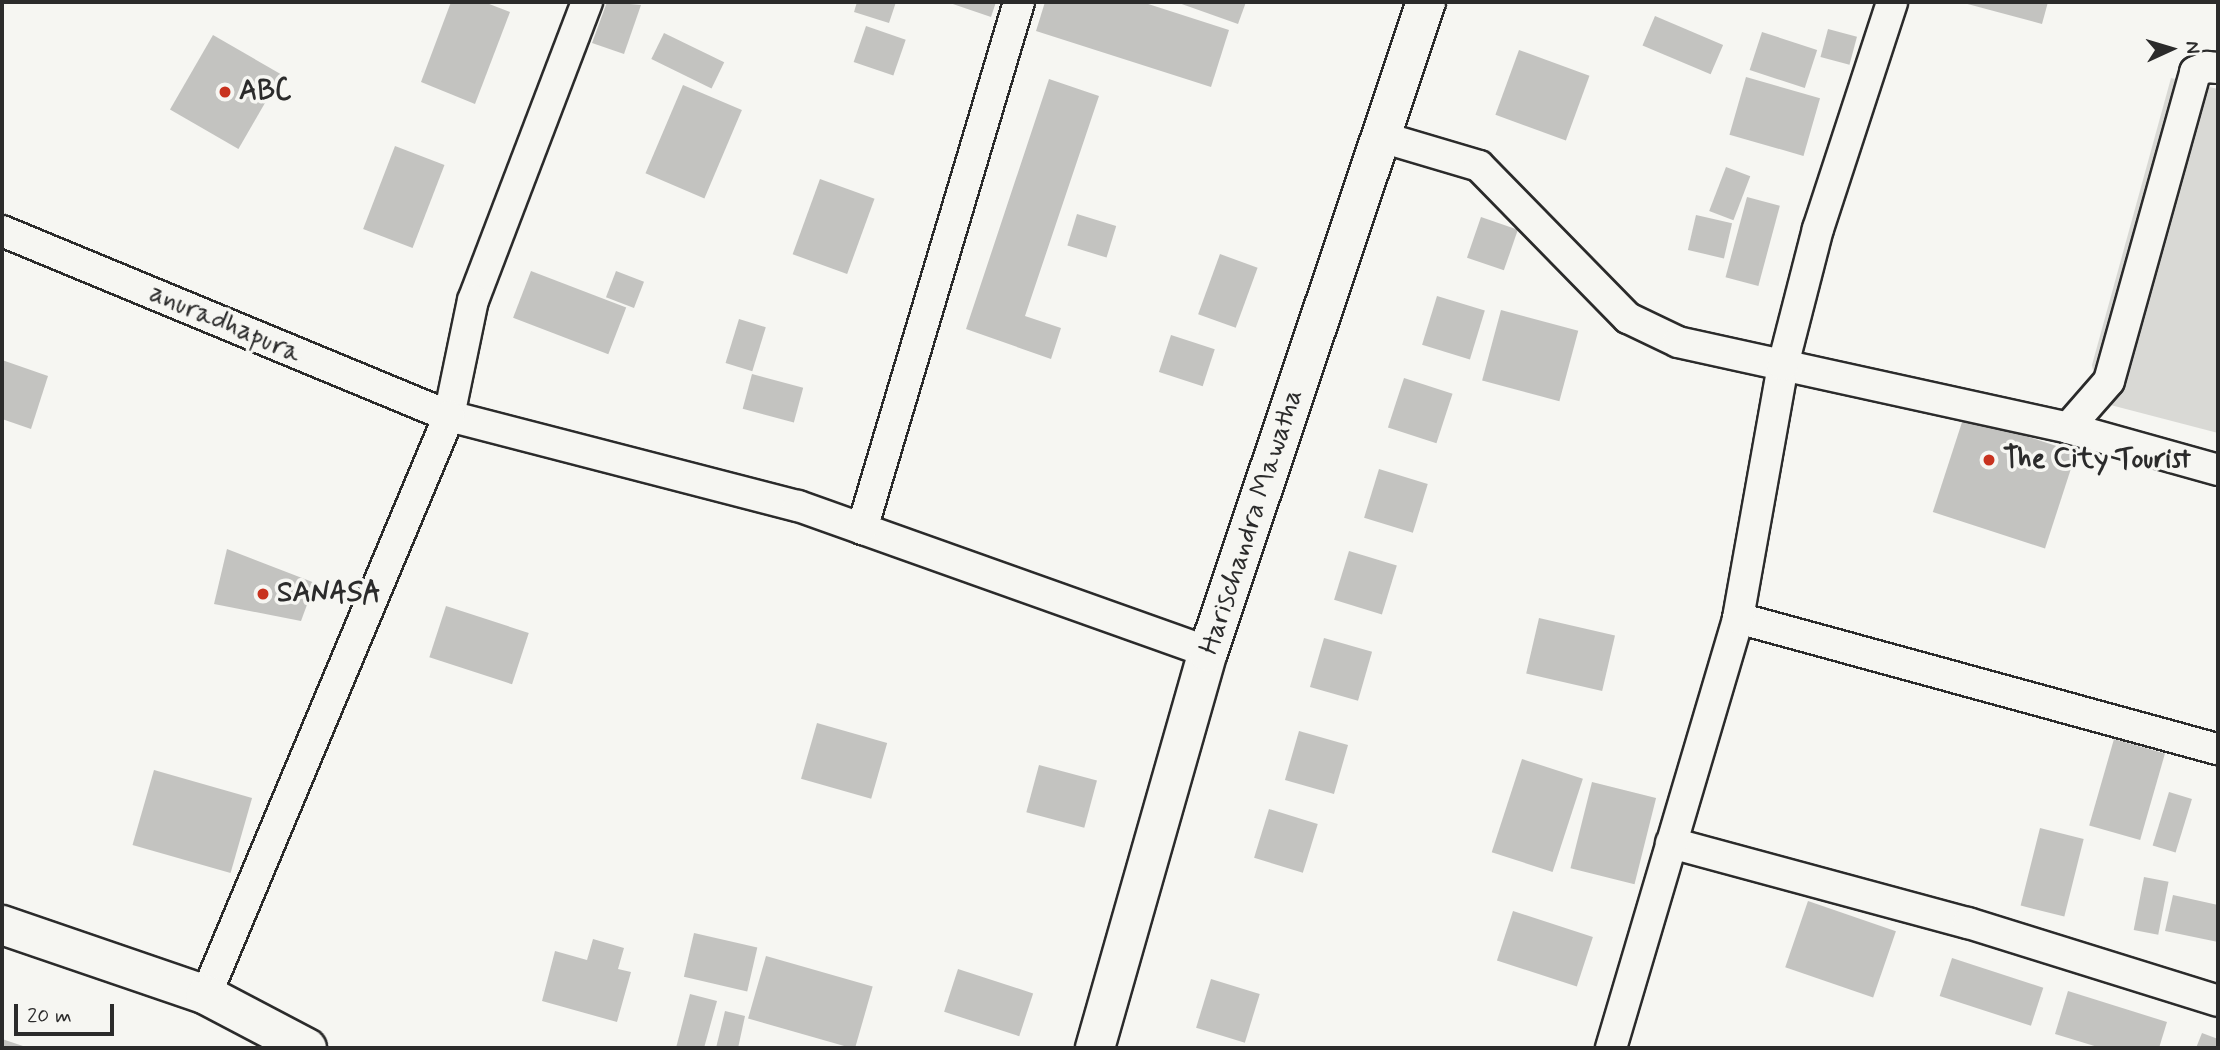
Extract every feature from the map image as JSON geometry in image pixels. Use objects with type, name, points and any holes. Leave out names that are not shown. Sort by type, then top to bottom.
[{"type":"main road","name":"Harischandra Mawatha","points":[[1095,1048],[1208,652],[1426,2]]},
{"type":"main road","points":[[2,925],[205,995],[307,1048]]},
{"type":"street","points":[[205,995],[449,416],[473,300],[587,2]]},
{"type":"street","points":[[862,529],[1019,2]]},
{"type":"street","points":[[1611,1048],[1738,618],[1783,365],[1818,229],[1892,2]]},
{"type":"street","points":[[2068,428],[2109,381],[2195,72],[2207,67],[2218,68]]},
{"type":"street","points":[[1381,136],[1479,166],[1628,318],[1678,342],[2068,428],[2218,470]]},
{"type":"street","name":"anuradhapura","points":[[2,231],[449,416],[797,506],[1208,652]]},
{"type":"street","points":[[1738,618],[2218,748]]},
{"type":"street","points":[[1671,844],[1968,923],[2218,1001]]},
{"type":"shaded area","points":[[2171,78],[2218,89],[2218,433],[2099,402],[2092,365]]},
{"type":"building","points":[[451,2],[484,2],[510,12],[475,104],[421,82]]},
{"type":"building","points":[[607,2],[641,5],[624,54],[592,43]]},
{"type":"building","points":[[857,2],[896,2],[889,23],[854,12]]},
{"type":"building","points":[[947,2],[996,2],[991,17]]},
{"type":"building","points":[[1045,2],[1142,2],[1229,30],[1211,87],[1036,31]]},
{"type":"building","points":[[1176,2],[1246,2],[1238,24]]},
{"type":"building","points":[[1960,2],[2048,2],[2042,24]]},
{"type":"building","points":[[1655,16],[1723,45],[1711,74],[1642,45]]},
{"type":"building","points":[[866,26],[906,40],[893,76],[854,62]]},
{"type":"building","points":[[1828,29],[1857,37],[1849,65],[1820,57]]},
{"type":"building","points":[[1762,32],[1817,50],[1805,88],[1750,70]]},
{"type":"building","points":[[664,33],[724,62],[712,88],[651,59]]},
{"type":"building","name":"ABC","points":[[213,35],[281,74],[238,149],[170,109]]},
{"type":"building","points":[[1519,50],[1589,76],[1566,140],[1495,115]]},
{"type":"building","points":[[1746,77],[1820,98],[1803,156],[1729,135]]},
{"type":"building","points":[[1049,79],[1099,96],[1025,316],[1061,328],[1051,359],[966,329]]},
{"type":"building","points":[[683,85],[742,110],[704,198],[645,173]]},
{"type":"building","points":[[395,146],[444,165],[413,248],[363,229]]},
{"type":"building","points":[[1726,167],[1750,176],[1733,220],[1709,211]]},
{"type":"building","points":[[820,179],[875,199],[847,274],[793,254]]},
{"type":"building","points":[[1747,197],[1780,206],[1758,286],[1726,277]]},
{"type":"building","points":[[1077,214],[1116,226],[1107,258],[1067,246]]},
{"type":"building","points":[[1696,215],[1732,223],[1724,258],[1688,250]]},
{"type":"building","points":[[1481,217],[1518,230],[1504,270],[1467,258]]},
{"type":"building","points":[[1220,254],[1258,268],[1236,328],[1198,314]]},
{"type":"building","points":[[531,271],[626,308],[608,354],[513,318]]},
{"type":"building","points":[[616,271],[644,282],[634,308],[606,297]]},
{"type":"building","points":[[1437,296],[1485,311],[1470,359],[1422,345]]},
{"type":"building","points":[[1501,310],[1578,331],[1559,401],[1482,381]]},
{"type":"building","points":[[739,319],[766,327],[752,371],[726,363]]},
{"type":"building","points":[[1171,335],[1215,349],[1203,386],[1159,372]]},
{"type":"building","points":[[2,360],[48,376],[31,429],[2,419]]},
{"type":"building","points":[[752,374],[803,388],[794,422],[743,409]]},
{"type":"building","points":[[1404,378],[1453,394],[1436,443],[1388,427]]},
{"type":"building","points":[[1964,416],[2076,452],[2045,549],[1933,512]]},
{"type":"building","points":[[1379,469],[1428,484],[1413,533],[1364,518]]},
{"type":"building","name":"SANASA","points":[[227,549],[315,583],[301,621],[214,604]]},
{"type":"building","points":[[1349,551],[1397,566],[1382,614],[1334,600]]},
{"type":"building","points":[[446,606],[529,633],[512,684],[429,657]]},
{"type":"building","points":[[1539,618],[1615,636],[1602,691],[1526,674]]},
{"type":"building","points":[[1324,638],[1372,652],[1358,701],[1310,687]]},
{"type":"building","points":[[817,723],[887,743],[871,799],[801,779]]},
{"type":"building","points":[[1299,731],[1348,745],[1334,794],[1285,780]]},
{"type":"building","points":[[2114,739],[2165,754],[2140,840],[2089,826]]},
{"type":"building","points":[[1522,759],[1583,779],[1553,872],[1492,852]]},
{"type":"building","points":[[1039,765],[1097,781],[1084,828],[1026,812]]},
{"type":"building","points":[[154,770],[252,798],[231,873],[133,845]]},
{"type":"building","points":[[1592,782],[1656,798],[1635,884],[1570,868]]},
{"type":"building","points":[[2169,792],[2192,799],[2176,853],[2153,846]]},
{"type":"building","points":[[1269,809],[1318,824],[1303,873],[1254,858]]},
{"type":"building","points":[[2040,828],[2084,839],[2064,917],[2021,906]]},
{"type":"building","points":[[2144,877],[2169,882],[2158,935],[2134,930]]},
{"type":"building","points":[[2173,895],[2218,905],[2218,942],[2165,931]]},
{"type":"building","points":[[1808,901],[1896,931],[1873,997],[1785,967]]},
{"type":"building","points":[[1513,911],[1593,937],[1577,986],[1497,960]]},
{"type":"building","points":[[694,933],[757,948],[747,991],[684,977]]},
{"type":"building","points":[[593,939],[624,948],[618,969],[631,972],[617,1022],[542,1001],[555,951],[587,960]]},
{"type":"building","points":[[766,956],[873,987],[855,1048],[748,1018]]},
{"type":"building","points":[[1952,958],[2043,988],[2031,1026],[1940,996]]},
{"type":"building","points":[[958,969],[1033,993],[1019,1036],[944,1012]]},
{"type":"building","points":[[1211,979],[1260,994],[1245,1043],[1196,1028]]},
{"type":"building","points":[[2068,991],[2167,1022],[2159,1048],[2101,1048],[2055,1034]]},
{"type":"building","points":[[690,994],[717,1001],[704,1048],[676,1048]]},
{"type":"building","points":[[725,1011],[745,1016],[738,1048],[716,1048]]},
{"type":"building","points":[[2202,1033],[2218,1039],[2218,1048],[2196,1048]]},
{"type":"building","points":[[2,1039],[29,1048],[2,1048]]},
{"type":"place","name":"ABC","points":[[225,92]]},
{"type":"place","name":"The City Tourist","points":[[1989,460]]},
{"type":"place","name":"SANASA","points":[[263,594]]}]
